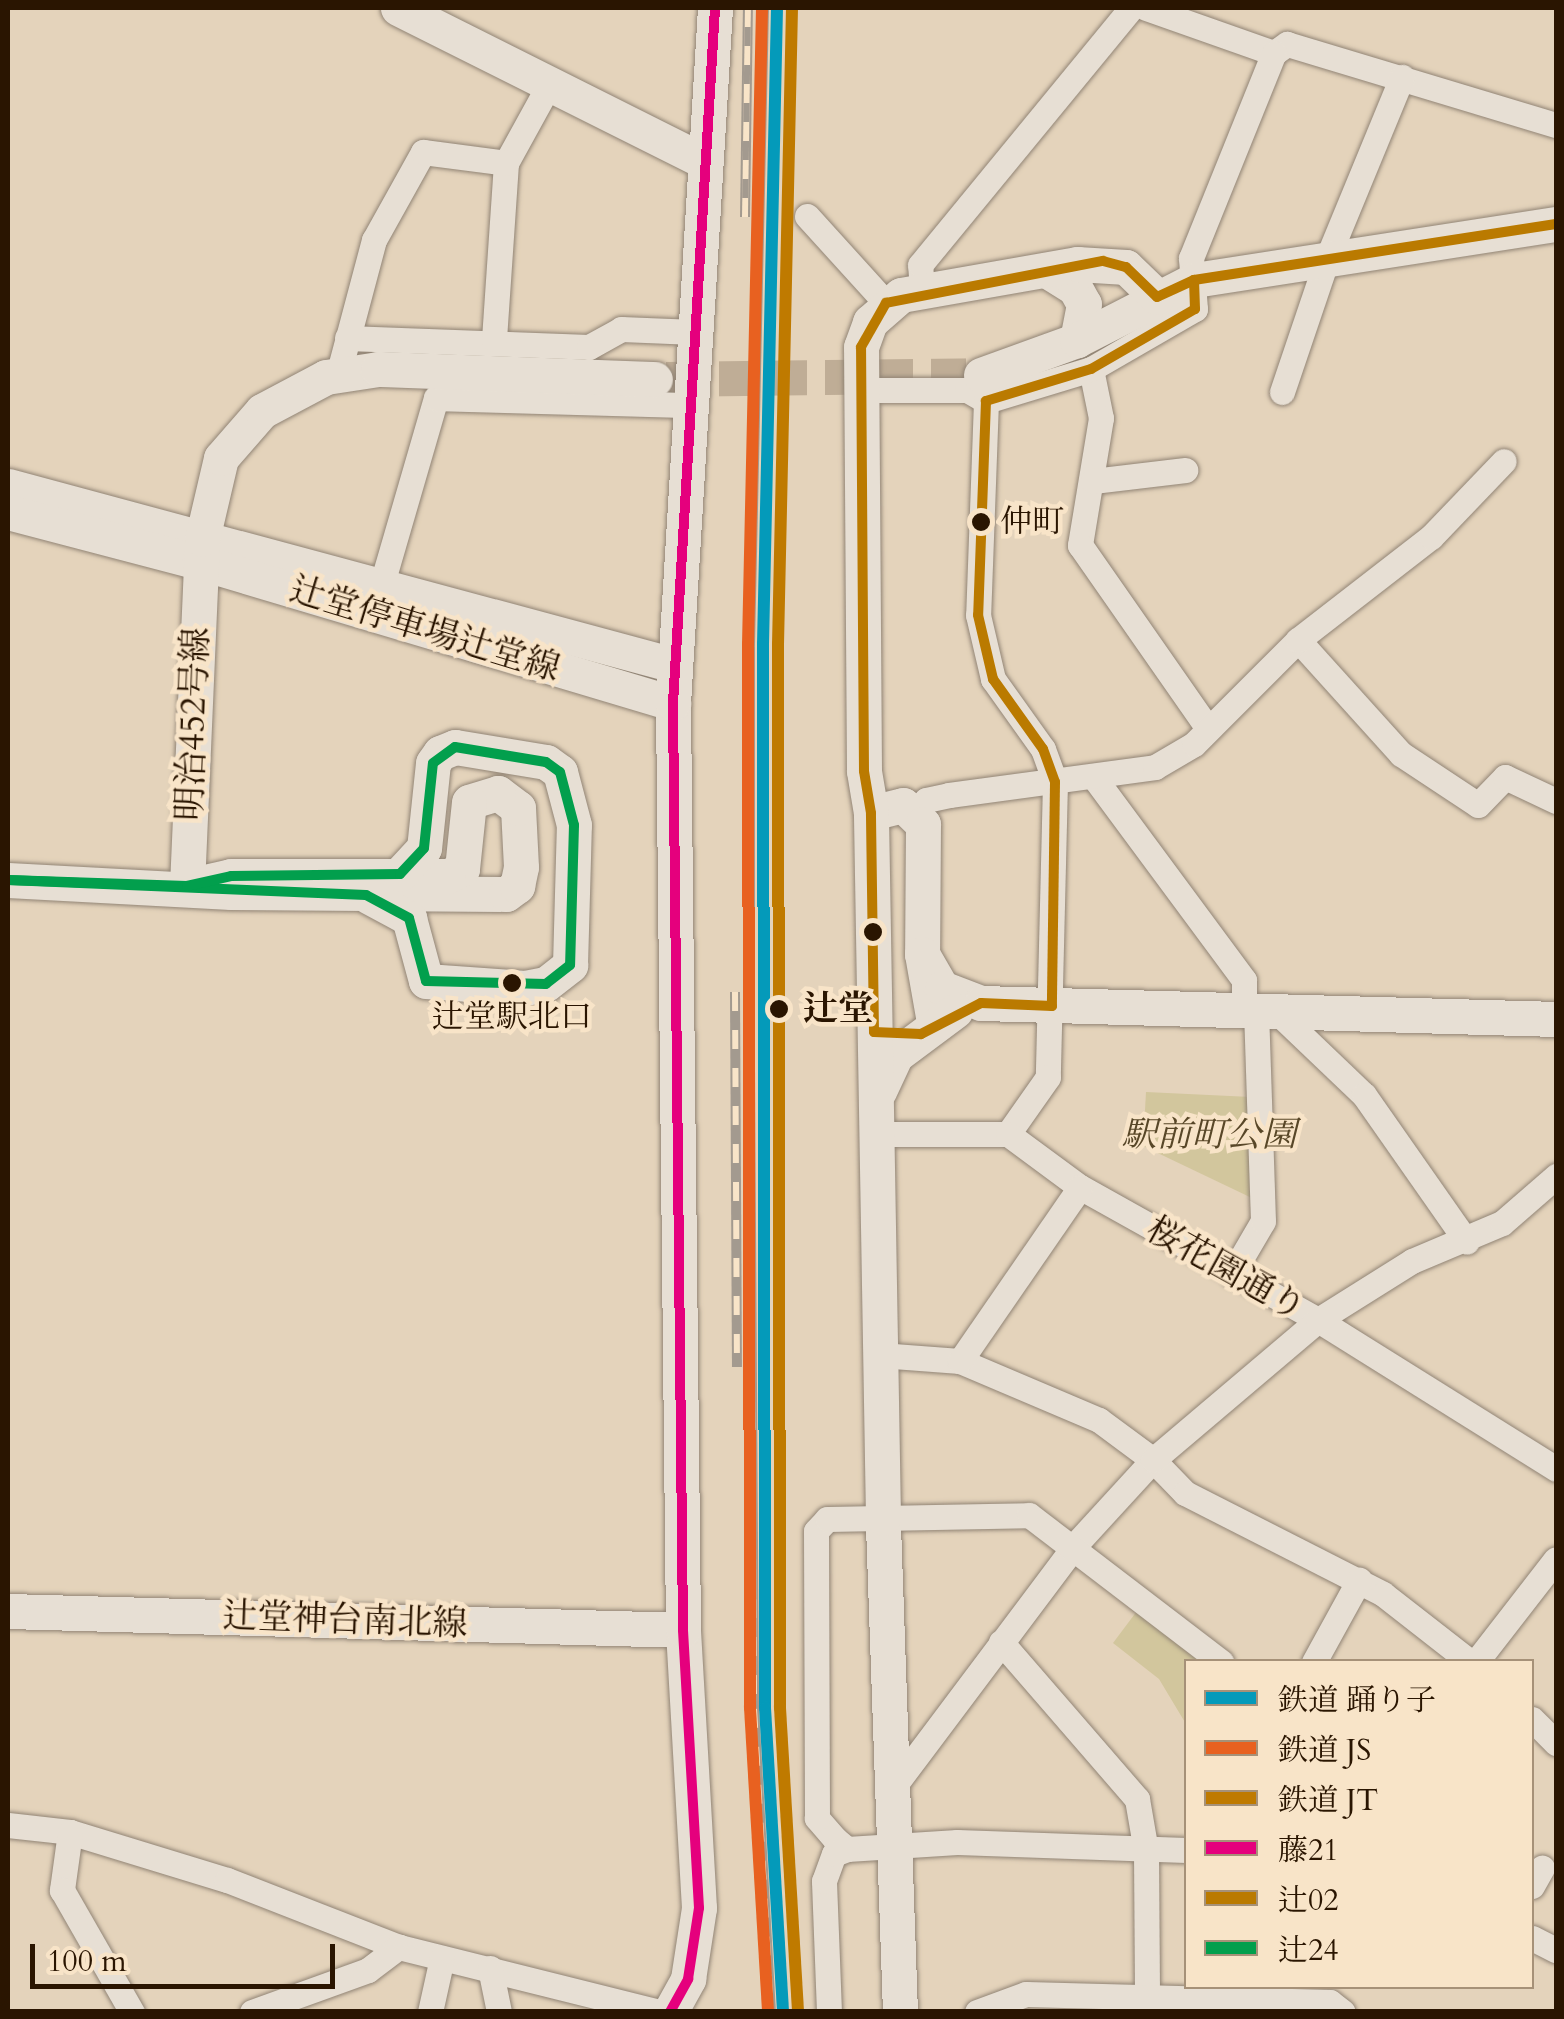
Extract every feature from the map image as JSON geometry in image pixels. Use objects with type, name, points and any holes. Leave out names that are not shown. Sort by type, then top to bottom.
[{"type":"street","points":[[398,8],[705,162]]},
{"type":"street","points":[[670,2012],[688,1979],[699,1908],[683,1630],[672,703],[714,8]]},
{"type":"street","points":[[922,291],[920,265],[1131,8]]},
{"type":"street","points":[[1146,8],[1274,53]]},
{"type":"street","points":[[864,390],[983,388],[1084,355],[1196,309],[1191,258],[1274,53],[1287,44],[1556,124]]},
{"type":"street","points":[[1282,392],[1327,258],[1402,78]]},
{"type":"street","points":[[494,339],[506,163],[550,82]]},
{"type":"street","points":[[338,376],[374,240],[423,152],[506,163]]},
{"type":"street","points":[[808,216],[886,303]]},
{"type":"street","points":[[1084,355],[1156,296],[1194,280],[1556,224]]},
{"type":"street","points":[[900,2012],[882,1518],[879,1091],[874,1032],[871,814],[864,771],[861,347],[886,303],[922,291],[1103,261],[1126,267],[1156,296]]},
{"type":"street","points":[[1046,270],[1075,288],[1084,304],[1084,355],[1101,418],[1080,545],[1207,727]]},
{"type":"street","points":[[348,338],[494,339],[589,346],[621,329],[695,332]]},
{"type":"street","points":[[200,551],[221,458],[262,411],[296,389],[378,369],[655,379]]},
{"type":"street","points":[[879,1134],[1008,1134],[1048,1077],[1055,782],[1043,749],[994,679],[978,615],[983,388]]},
{"type":"street","points":[[381,587],[436,398],[690,405]]},
{"type":"street","points":[[916,812],[926,800],[948,795],[1096,780],[1154,767],[1207,727],[1298,640],[1431,537],[1504,461]]},
{"type":"street","points":[[1093,481],[1184,470]]},
{"type":"street","points":[[8,486],[152,520],[200,551]]},
{"type":"street","points":[[8,512],[200,551]]},
{"type":"street","name":"辻堂停車場辻堂線","points":[[200,551],[381,587],[674,665]]},
{"type":"street","name":"辻堂停車場辻堂線","points":[[200,551],[672,703]]},
{"type":"street","name":"明治452号線","points":[[187,886],[200,551]]},
{"type":"street","points":[[1298,640],[1401,754],[1478,804],[1505,777],[1556,801]]},
{"type":"street","points":[[366,895],[409,918],[426,981],[525,988],[546,984],[570,965],[574,825],[560,772],[546,762],[454,748],[440,753],[433,764],[424,848],[400,874]]},
{"type":"street","points":[[1096,780],[1244,980],[1259,1011],[1263,1222],[1232,1274]]},
{"type":"street","points":[[8,880],[366,895],[506,894],[517,886],[521,867],[518,808],[510,798],[480,794],[465,813],[462,869],[448,876],[231,876],[187,886]]},
{"type":"street","points":[[871,814],[886,805],[916,812],[923,824],[922,954],[927,1028],[887,1067],[879,1091]]},
{"type":"street","points":[[922,954],[942,988],[981,1004],[1556,1019]]},
{"type":"street","points":[[874,1032],[927,1028],[981,1004]]},
{"type":"street","points":[[1259,1011],[1364,1094],[1467,1242]]},
{"type":"street","name":"桜花園通り","points":[[1008,1134],[1080,1187],[1318,1320],[1556,1469]]},
{"type":"street","points":[[892,1788],[1075,1546],[1153,1460],[1318,1320],[1412,1261],[1467,1242],[1502,1223],[1556,1176]]},
{"type":"street","points":[[960,1361],[1080,1187]]},
{"type":"street","points":[[880,1355],[960,1361],[1099,1420],[1153,1460],[1206,1507],[1358,1580],[1469,1659]]},
{"type":"street","points":[[848,1849],[817,1818],[816,1531],[827,1518],[1029,1515],[1075,1546],[1217,1659]]},
{"type":"street","points":[[1475,1659],[1556,1559]]},
{"type":"street","points":[[1316,1659],[1358,1580]]},
{"type":"street","name":"辻堂神台南北線","points":[[8,1611],[683,1630]]},
{"type":"street","points":[[1001,1642],[1136,1799],[1146,1851],[1147,1996]]},
{"type":"street","points":[[1534,1721],[1556,1743]]},
{"type":"street","points":[[8,1826],[70,1832],[227,1880],[400,1947],[660,2012]]},
{"type":"street","points":[[70,1832],[62,1890],[132,2012]]},
{"type":"street","points":[[829,2012],[824,1881],[834,1854],[894,1844],[1184,1850]]},
{"type":"street","points":[[252,2012],[368,1970],[400,1947]]},
{"type":"street","points":[[430,2012],[442,1958]]},
{"type":"street","points":[[490,1968],[499,2012]]},
{"type":"street","points":[[977,2012],[1016,2004],[1147,1996],[1269,2006],[1330,2002],[1343,2012]]},
{"type":"green space","name":"駅前町公園","points":[[1146,1092],[1251,1097],[1254,1199],[1143,1146]]},
{"type":"green space","points":[[1140,1607],[1207,1659],[1184,1659],[1184,1721],[1159,1679],[1113,1643]]},
{"type":"tunnel","points":[[666,379],[981,375]]},
{"type":"railway","points":[[745,217],[748,8]]},
{"type":"railway","points":[[764,8],[750,647],[750,1067],[754,1709],[771,2012]]},
{"type":"railway","points":[[735,992],[737,1367]]},
{"type":"rail line","name":"JS","points":[[762,8],[748,644],[750,1708],[768,2012]]},
{"type":"rail line","name":"踊り子","points":[[777,8],[763,644],[765,1708],[783,2012]]},
{"type":"rail line","name":"JT","points":[[792,8],[778,644],[780,1708],[798,2011]]},
{"type":"transit line","name":"藤21","points":[[670,2012],[688,1979],[699,1908],[683,1630],[673,703],[715,8]]},
{"type":"transit line","name":"辻02","points":[[1194,280],[1556,224]]},
{"type":"transit line","name":"辻02","points":[[1103,261],[1126,267],[1157,297],[1194,280],[1195,309],[1091,369],[986,401],[978,615],[993,679],[1043,749],[1055,782],[1052,1006],[981,1003],[921,1034],[874,1032],[871,813],[864,771],[861,347],[886,303],[1103,261]]},
{"type":"transit line","name":"辻24","points":[[455,747],[546,762],[560,772],[574,825],[570,965],[546,984],[426,981],[409,918],[366,895],[8,880],[187,886],[231,876],[400,874],[424,848],[433,763],[455,747]]},
{"type":"place","name":"仲町","points":[[981,522]]},
{"type":"place","name":"辻堂駅北口","points":[[512,983]]},
{"type":"place","name":"辻堂","points":[[779,1009]]}]
